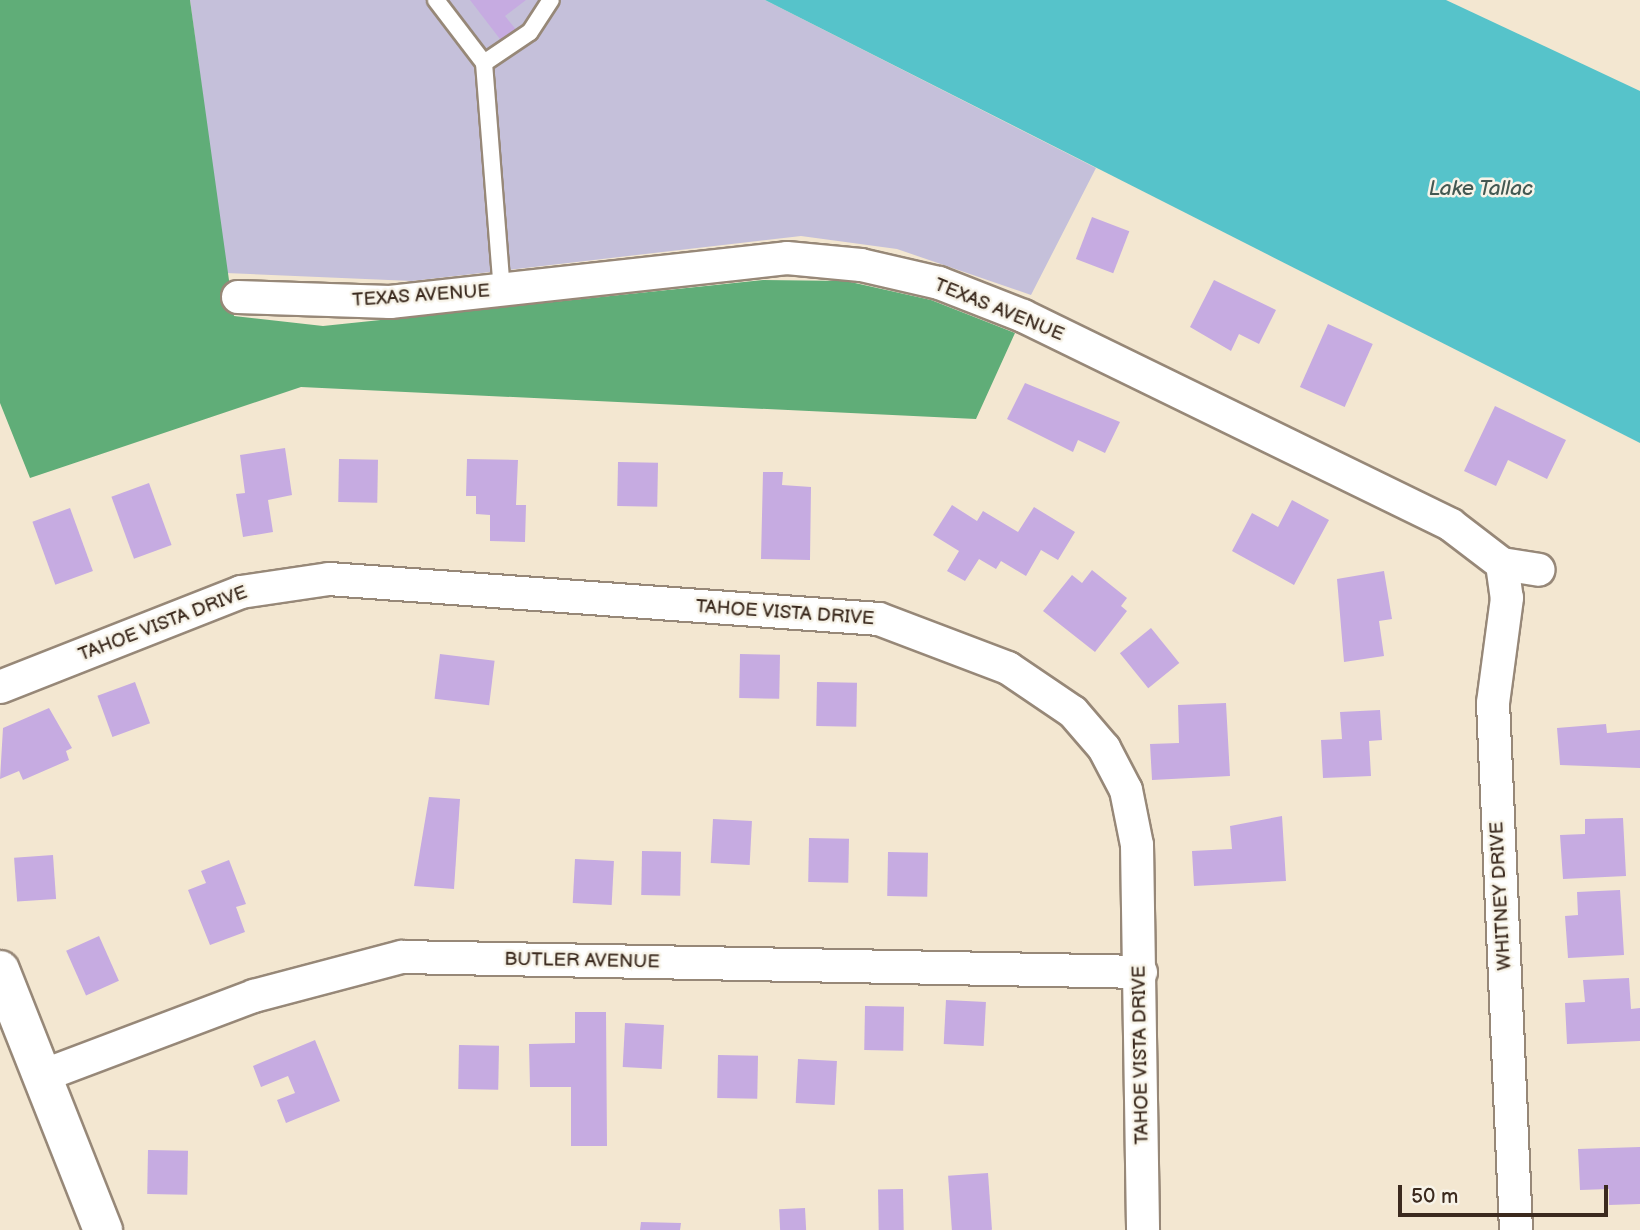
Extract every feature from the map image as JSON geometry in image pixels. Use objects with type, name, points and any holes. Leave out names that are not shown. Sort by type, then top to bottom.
[{"type":"street","name":"TEXAS AVENUE","points":[[238,297],[390,302],[788,258],[861,265],[939,283],[1023,316],[1451,525],[1502,564],[1539,570]]},
{"type":"street","name":"WHITNEY DRIVE","points":[[1502,564],[1507,598],[1493,704],[1516,1230]]},
{"type":"street","name":"TAHOE VISTA DRIVE","points":[[0,687],[241,592],[289,581],[343,580],[879,619],[1008,668],[1073,712],[1104,748],[1126,790],[1137,845],[1143,1230]]},
{"type":"street","name":"BUTLER AVENUE","points":[[42,1076],[254,996],[402,957],[1141,972]]},
{"type":"street","points":[[0,970],[103,1230]]},
{"type":"lane","points":[[436,0],[484,62],[502,290]]},
{"type":"lane","points":[[484,62],[530,32],[551,0]]},
{"type":"shaded area","points":[[190,0],[765,0],[1096,168],[1031,295],[897,249],[801,236],[412,281],[226,273]]},
{"type":"green space","points":[[0,0],[190,0],[234,316],[323,326],[763,280],[846,281],[931,300],[1015,333],[976,419],[301,387],[30,478],[0,403]]},
{"type":"water","name":"Lake Tallac","points":[[765,0],[1446,0],[1640,91],[1640,443]]},
{"type":"building","points":[[470,0],[526,0],[505,16],[518,32],[503,43]]},
{"type":"building","points":[[1092,217],[1129,231],[1113,273],[1076,259]]},
{"type":"building","points":[[1214,280],[1276,310],[1259,344],[1239,334],[1231,351],[1190,327]]},
{"type":"building","points":[[1328,324],[1373,344],[1345,407],[1300,387]]},
{"type":"building","points":[[1025,383],[1120,422],[1105,453],[1078,440],[1073,452],[1007,419]]},
{"type":"building","points":[[1495,406],[1566,440],[1547,479],[1508,460],[1496,486],[1464,471]]},
{"type":"building","points":[[285,448],[292,495],[268,500],[273,532],[243,537],[236,494],[245,493],[240,455]]},
{"type":"building","points":[[339,459],[378,460],[377,503],[338,502]]},
{"type":"building","points":[[467,459],[518,460],[516,505],[526,505],[525,542],[490,541],[490,515],[476,514],[476,496],[466,496]]},
{"type":"building","points":[[618,462],[658,463],[657,507],[617,506]]},
{"type":"building","points":[[763,472],[783,472],[782,485],[811,487],[810,560],[761,559]]},
{"type":"building","points":[[149,483],[172,545],[134,559],[111,497]]},
{"type":"building","points":[[1292,500],[1329,520],[1294,585],[1232,551],[1252,513],[1278,527]]},
{"type":"building","points":[[952,505],[977,521],[983,511],[1018,532],[1034,507],[1075,532],[1058,560],[1041,550],[1026,576],[1001,561],[996,569],[979,559],[965,581],[947,571],[959,551],[933,535]]},
{"type":"building","points":[[70,508],[93,571],[55,585],[32,522]]},
{"type":"building","points":[[1092,570],[1127,598],[1121,606],[1127,611],[1095,652],[1043,611],[1072,575],[1082,583]]},
{"type":"building","points":[[1384,571],[1392,619],[1379,621],[1384,656],[1344,662],[1337,579]]},
{"type":"building","points":[[1151,628],[1179,663],[1148,688],[1120,653]]},
{"type":"building","points":[[440,654],[495,661],[489,705],[435,699]]},
{"type":"building","points":[[740,654],[780,655],[779,699],[739,698]]},
{"type":"building","points":[[135,682],[150,723],[112,737],[97,696]]},
{"type":"building","points":[[817,682],[857,683],[856,727],[816,726]]},
{"type":"building","points":[[1226,703],[1230,776],[1152,780],[1150,744],[1179,743],[1178,705]]},
{"type":"building","points":[[49,708],[72,748],[66,751],[69,760],[23,780],[19,771],[0,779],[3,728]]},
{"type":"building","points":[[1380,710],[1382,740],[1369,741],[1371,776],[1323,778],[1321,740],[1342,739],[1340,712]]},
{"type":"building","points":[[1606,724],[1607,733],[1640,730],[1640,768],[1560,765],[1557,728]]},
{"type":"building","points":[[429,797],[460,799],[454,889],[414,886]]},
{"type":"building","points":[[1282,816],[1286,881],[1194,886],[1192,851],[1232,849],[1230,826]]},
{"type":"building","points":[[1623,818],[1626,876],[1563,879],[1560,835],[1585,834],[1585,819]]},
{"type":"building","points":[[713,819],[752,821],[750,865],[711,863]]},
{"type":"building","points":[[809,838],[849,839],[848,883],[808,882]]},
{"type":"building","points":[[642,851],[681,852],[680,896],[641,895]]},
{"type":"building","points":[[888,852],[928,853],[927,897],[887,896]]},
{"type":"building","points":[[53,855],[56,899],[17,902],[14,858]]},
{"type":"building","points":[[575,859],[614,861],[612,905],[573,903]]},
{"type":"building","points":[[229,860],[246,904],[236,907],[245,932],[210,945],[188,890],[206,883],[201,871]]},
{"type":"building","points":[[1620,890],[1624,955],[1568,958],[1565,916],[1578,915],[1577,892]]},
{"type":"building","points":[[99,936],[119,981],[86,995],[66,951]]},
{"type":"building","points":[[1629,978],[1631,1009],[1640,1008],[1640,1041],[1567,1044],[1565,1003],[1585,1002],[1583,980]]},
{"type":"building","points":[[946,1000],[986,1002],[984,1046],[944,1044]]},
{"type":"building","points":[[865,1006],[904,1007],[903,1051],[864,1050]]},
{"type":"building","points":[[575,1012],[606,1012],[607,1146],[571,1146],[571,1087],[530,1087],[529,1044],[575,1043]]},
{"type":"building","points":[[625,1023],[664,1025],[662,1069],[623,1067]]},
{"type":"building","points":[[315,1040],[340,1101],[286,1123],[277,1100],[295,1093],[288,1076],[261,1087],[253,1066]]},
{"type":"building","points":[[459,1045],[499,1046],[498,1090],[458,1089]]},
{"type":"building","points":[[718,1055],[758,1056],[757,1099],[717,1098]]},
{"type":"building","points":[[798,1059],[837,1061],[835,1105],[796,1103]]},
{"type":"building","points":[[1640,1147],[1640,1204],[1609,1205],[1609,1189],[1580,1190],[1578,1149]]},
{"type":"building","points":[[148,1150],[188,1151],[187,1195],[147,1194]]},
{"type":"building","points":[[988,1173],[992,1230],[952,1230],[948,1176]]},
{"type":"building","points":[[878,1189],[903,1189],[904,1230],[879,1230]]},
{"type":"building","points":[[805,1208],[806,1230],[780,1230],[779,1209]]},
{"type":"building","points":[[641,1222],[681,1223],[680,1230],[640,1230]]}]
